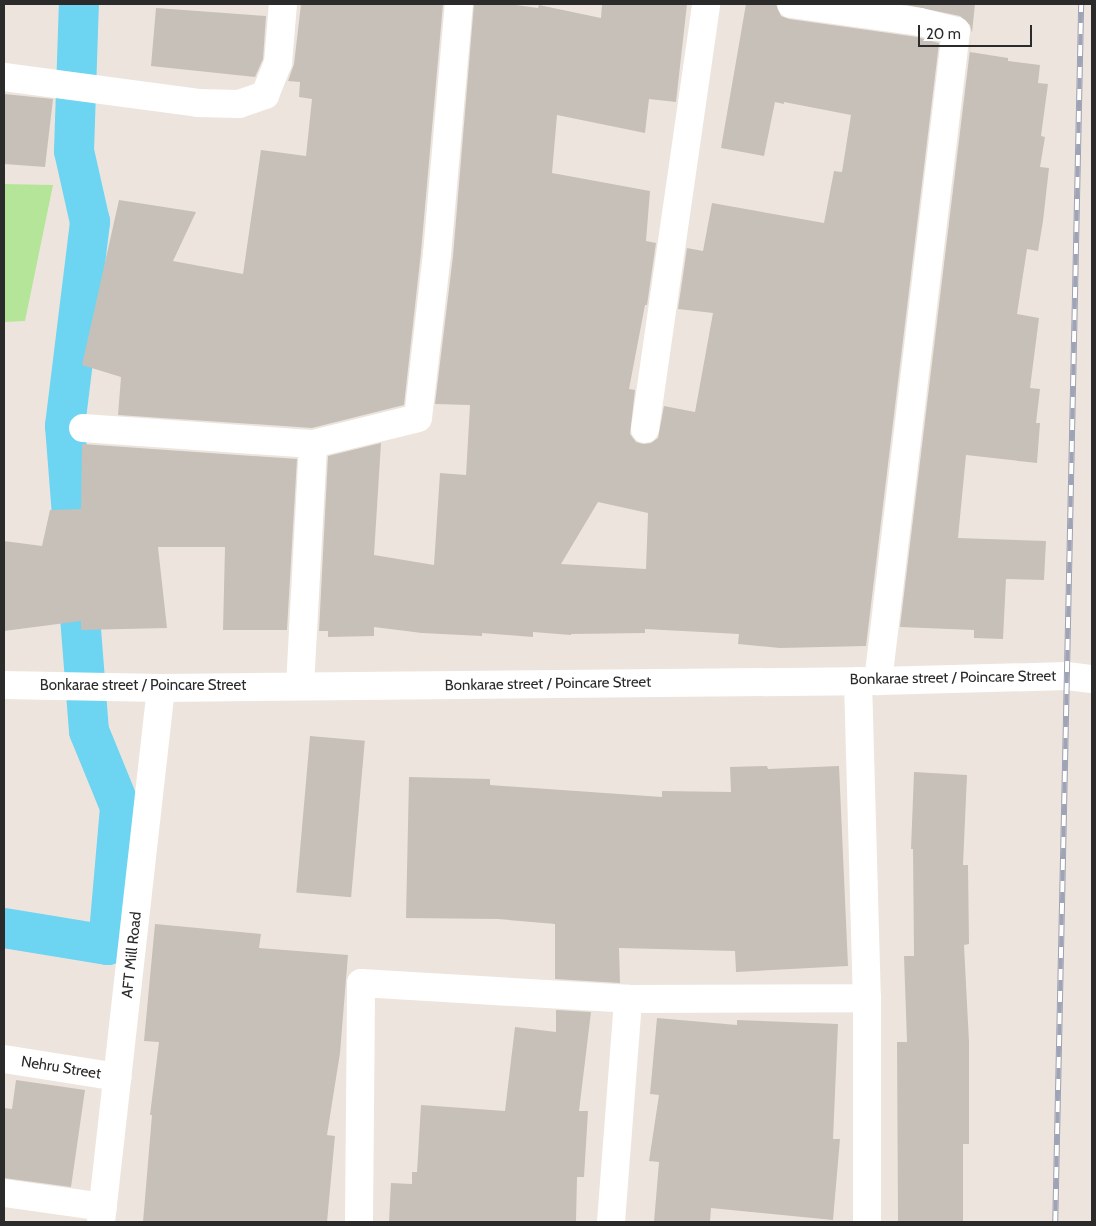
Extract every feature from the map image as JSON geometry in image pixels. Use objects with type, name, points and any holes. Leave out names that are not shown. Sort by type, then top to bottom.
[{"type":"street","points":[[4,76],[198,103],[239,104],[265,95],[278,63],[283,4]]},
{"type":"street","points":[[83,428],[313,444],[418,418],[436,254],[459,4]]},
{"type":"street","points":[[645,429],[706,4]]},
{"type":"street","points":[[791,4],[921,13],[956,30],[868,681],[867,1222]]},
{"type":"street","points":[[300,686],[313,444]]},
{"type":"street","name":"Bonkarae street / Poincare Street","points":[[4,685],[151,688],[868,681],[1067,676],[1092,680]]},
{"type":"street","name":"AFT Mill Road","points":[[102,1215],[118,1077],[151,688]]},
{"type":"street","points":[[359,1222],[361,983],[628,999],[867,998]]},
{"type":"street","points":[[611,1222],[628,999]]},
{"type":"street","name":"Nehru Street","points":[[4,1059],[118,1077]]},
{"type":"street","points":[[4,1193],[102,1215]]},
{"type":"green space","points":[[4,184],[53,185],[25,321],[4,322]]},
{"type":"building","points":[[301,4],[443,4],[421,252],[404,405],[312,428],[118,415],[121,377],[82,365],[119,200],[196,212],[173,261],[243,274],[261,150],[306,156],[312,99],[299,97],[300,82],[288,81],[294,64]]},
{"type":"building","points":[[474,4],[508,4],[538,8],[539,5],[601,18],[602,4],[687,4],[676,102],[649,99],[645,133],[557,115],[552,173],[650,191],[646,241],[656,243],[647,305],[645,305],[629,389],[635,390],[630,434],[636,442],[643,444],[651,443],[658,438],[664,406],[695,412],[713,313],[678,309],[687,248],[703,251],[712,203],[824,223],[834,171],[842,172],[851,115],[784,102],[784,104],[775,102],[764,156],[721,148],[746,4],[776,4],[781,16],[789,19],[917,37],[939,43],[866,646],[780,648],[738,644],[739,634],[645,629],[645,633],[571,635],[533,632],[533,637],[482,633],[482,636],[422,633],[374,627],[374,636],[328,637],[328,631],[319,631],[328,456],[381,443],[374,555],[434,565],[440,473],[466,475],[470,405],[435,404],[453,256]],"holes":[[[598,502],[648,513],[646,569],[561,564]]]},
{"type":"building","points":[[902,4],[975,4],[972,33],[970,25],[960,16]]},
{"type":"building","points":[[156,8],[266,16],[263,59],[255,77],[151,66]]},
{"type":"building","points":[[972,34],[970,52],[1008,58],[1008,61],[1040,65],[1038,83],[1048,84],[1041,136],[1045,137],[1040,167],[1049,168],[1043,221],[1038,251],[1027,249],[1017,314],[1039,318],[1030,388],[1040,389],[1036,423],[1040,423],[1037,463],[966,455],[958,538],[1046,541],[1044,580],[1006,579],[1003,639],[974,638],[974,630],[900,627]]},
{"type":"building","points":[[4,94],[53,99],[45,167],[4,164]]},
{"type":"building","points":[[82,444],[297,459],[287,630],[223,630],[225,547],[158,547],[167,628],[81,630],[81,621],[4,631],[4,541],[42,546],[50,510],[81,509]]},
{"type":"building","points":[[310,736],[365,741],[351,897],[296,892]]},
{"type":"building","points":[[767,766],[768,769],[839,766],[848,966],[736,972],[735,951],[619,948],[620,983],[555,979],[555,924],[498,919],[406,918],[409,777],[490,779],[490,785],[662,797],[662,791],[731,792],[730,767]]},
{"type":"building","points":[[914,772],[967,775],[963,865],[968,865],[969,944],[964,945],[969,1042],[969,1144],[963,1144],[963,1222],[898,1222],[897,1042],[907,1042],[904,956],[914,956],[913,849],[911,849]]},
{"type":"building","points":[[155,924],[261,934],[259,948],[348,955],[340,1053],[327,1135],[335,1136],[327,1222],[143,1222],[152,1115],[150,1115],[159,1042],[144,1041]]},
{"type":"building","points":[[556,1010],[591,1012],[579,1111],[588,1111],[584,1177],[577,1177],[576,1222],[389,1222],[391,1183],[412,1184],[412,1172],[417,1172],[421,1105],[505,1111],[515,1027],[556,1032]]},
{"type":"building","points":[[657,1018],[737,1025],[737,1020],[838,1024],[833,1139],[840,1139],[833,1220],[711,1208],[710,1222],[654,1222],[659,1162],[649,1161],[659,1095],[650,1094]]},
{"type":"building","points":[[16,1080],[85,1090],[71,1187],[4,1178],[4,1108],[12,1109]]},
{"type":"waterway","points":[[4,928],[108,945],[120,807],[89,731],[65,426],[90,222],[74,151],[79,4]]},
{"type":"railway","points":[[1055,1222],[1081,4]]}]
